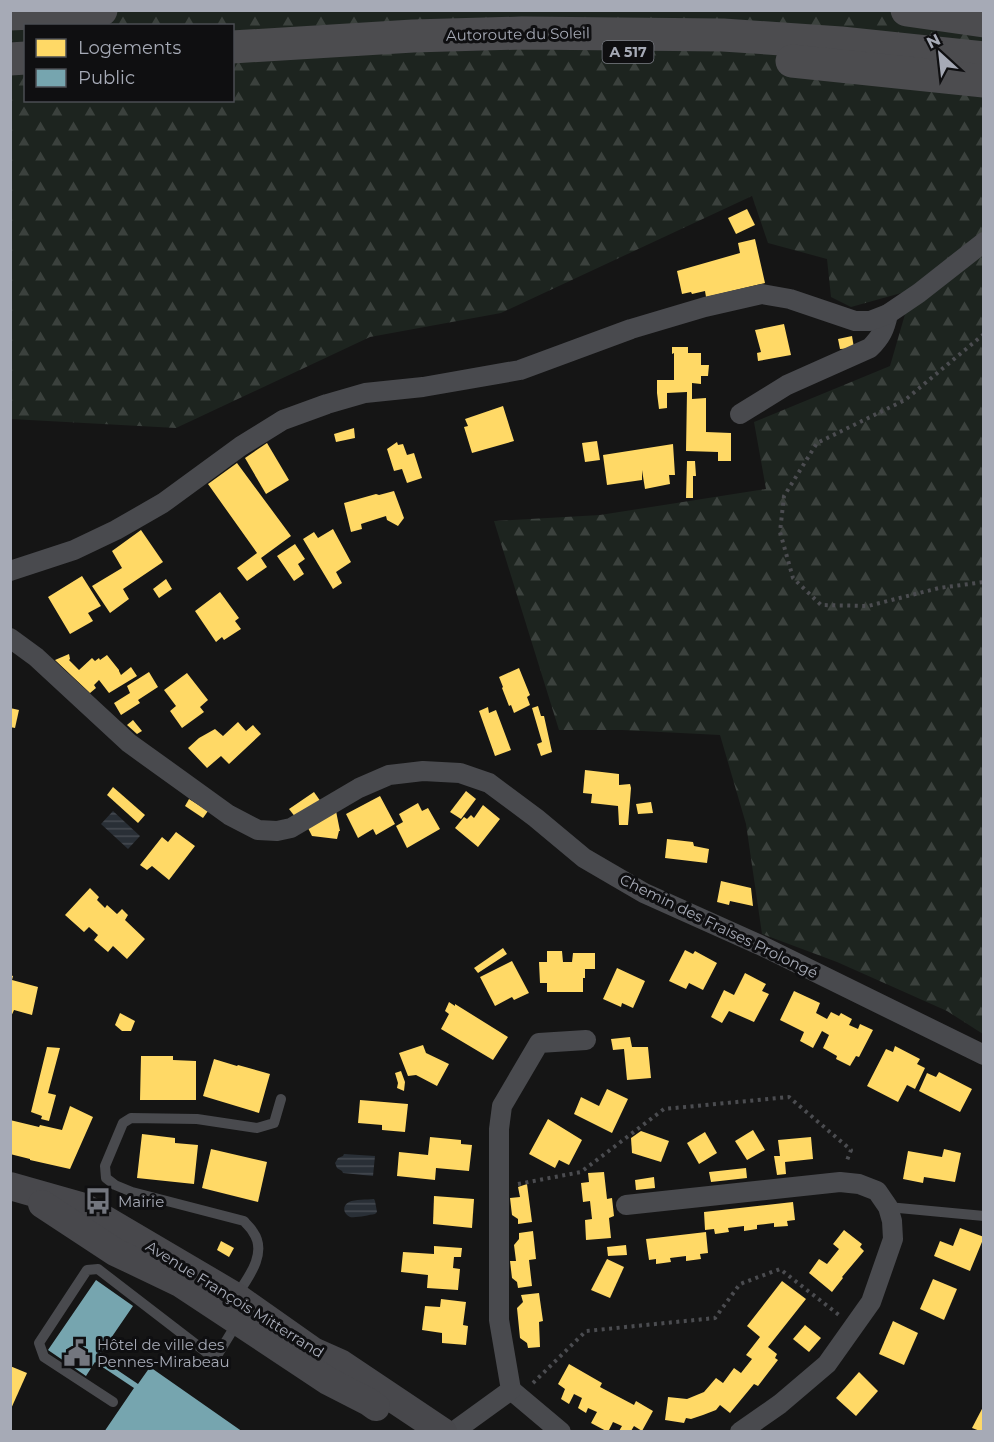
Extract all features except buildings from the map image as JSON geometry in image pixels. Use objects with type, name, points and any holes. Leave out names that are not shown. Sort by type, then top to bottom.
[{"type":"highway","points":[[10,14],[101,10]]},
{"type":"highway","points":[[907,10],[984,21]]},
{"type":"highway","name":"Autoroute du Soleil","points":[[234,47],[413,36],[522,33],[723,34],[841,43],[984,58]]},
{"type":"highway","name":"A 517","points":[[271,45],[686,54],[780,60],[984,81]]},
{"type":"main road","name":"Avenue François Mitterrand","points":[[14,1188],[84,1207],[240,1308],[313,1351],[340,1363],[443,1431]]},
{"type":"main road","name":"Avenue François Mitterrand","points":[[240,1308],[328,1381],[369,1402],[411,1431]]},
{"type":"street","points":[[10,572],[74,550],[116,530],[163,503],[241,446],[283,420],[327,404],[365,393],[423,387],[520,370],[631,328],[762,294],[790,299],[855,321],[870,321],[888,314],[919,293],[984,242]]},
{"type":"street","points":[[740,414],[786,385],[870,348],[880,338],[886,327],[888,314]]},
{"type":"street","name":"Chemin des Fraises Prolongé","points":[[10,638],[36,657],[129,743],[229,815],[258,830],[277,831],[291,828],[359,788],[389,775],[423,771],[460,773],[489,783],[584,858],[644,893],[760,945],[984,1055]]},
{"type":"street","points":[[561,1431],[515,1393],[499,1320],[500,1129],[502,1106],[539,1043],[586,1040]]},
{"type":"street","points":[[626,1205],[840,1182],[859,1184],[877,1191],[888,1207],[893,1239],[871,1302],[827,1364],[780,1404],[740,1431]]},
{"type":"street","points":[[453,1431],[515,1393]]},
{"type":"lane","points":[[113,1402],[44,1357],[39,1343],[87,1270],[98,1269],[215,1359],[240,1308],[260,1249],[255,1233],[244,1221],[132,1192],[115,1185],[106,1178],[105,1166],[123,1123],[130,1118],[197,1119],[257,1128],[274,1123],[281,1099]]},
{"type":"lane","points":[[888,1207],[984,1216]]},
{"type":"path","points":[[984,334],[905,400],[817,443],[784,496],[780,532],[793,578],[821,605],[868,606],[939,588],[984,582]]},
{"type":"path","points":[[500,1187],[581,1172],[664,1109],[789,1097],[851,1150],[840,1182]]},
{"type":"path","points":[[515,1393],[586,1331],[715,1318],[740,1284],[780,1269],[854,1326]]},
{"type":"green space","points":[[10,11],[983,11],[983,1034],[947,1011],[837,962],[762,934],[746,824],[720,735],[622,730],[559,730],[494,521],[600,515],[766,489],[754,422],[890,366],[912,290],[851,307],[831,297],[827,259],[768,243],[752,196],[501,313],[370,337],[176,428],[11,419]]},
{"type":"shaded area","points":[[113,811],[140,836],[128,849],[101,824]]},
{"type":"shaded area","points":[[344,1154],[375,1156],[373,1176],[343,1173],[335,1163]]},
{"type":"shaded area","points":[[374,1199],[377,1212],[375,1214],[350,1217],[345,1212],[344,1207],[349,1202]]},
{"type":"place","name":"Mairie","points":[[98,1201]]},
{"type":"place","name":"Hôtel de ville des Pennes-Mirabeau","points":[[77,1353]]}]
